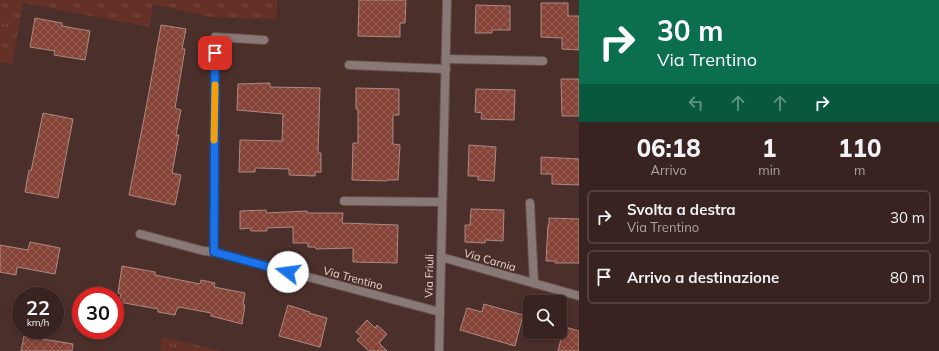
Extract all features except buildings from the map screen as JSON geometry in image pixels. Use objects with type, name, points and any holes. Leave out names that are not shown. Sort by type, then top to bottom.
[{"type":"street","name":"Via Friuli","points":[[439,351],[448,0]]},
{"type":"street","points":[[214,252],[215,37],[264,40]]},
{"type":"street","points":[[446,59],[543,61]]},
{"type":"street","points":[[349,65],[446,69]]},
{"type":"street","points":[[344,201],[442,202]]},
{"type":"street","name":"Via Carnia","points":[[530,203],[534,283]]},
{"type":"street","name":"Via Trentino","points":[[140,234],[214,252],[440,312]]},
{"type":"street","name":"Via Carnia","points":[[441,257],[579,296]]},
{"type":"green space","points":[[0,0],[277,0],[276,19],[211,17],[153,4],[149,27],[23,3],[12,64],[0,62]]},
{"type":"green space","points":[[162,337],[221,351],[160,351]]},
{"type":"slow traffic","points":[[214,140],[215,85]]},
{"type":"route","points":[[215,53],[214,252],[288,272]]}]
